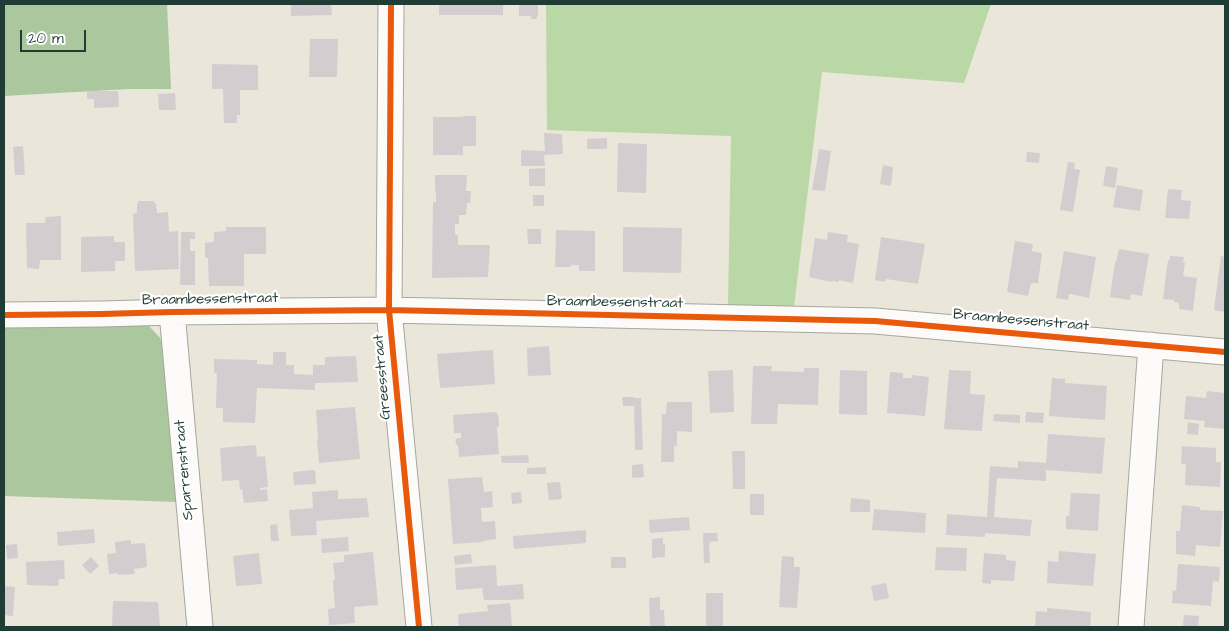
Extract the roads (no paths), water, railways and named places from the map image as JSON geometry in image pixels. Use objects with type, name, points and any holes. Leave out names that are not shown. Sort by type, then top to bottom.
[{"type":"street","name":"Greesstraat","points":[[391,4],[389,310],[419,627]]},
{"type":"street","name":"Braambessenstraat","points":[[4,315],[389,310],[875,321],[1225,352]]},
{"type":"street","name":"Sparrenstraat","points":[[172,312],[200,627]]},
{"type":"street","points":[[1131,627],[1151,345]]}]
